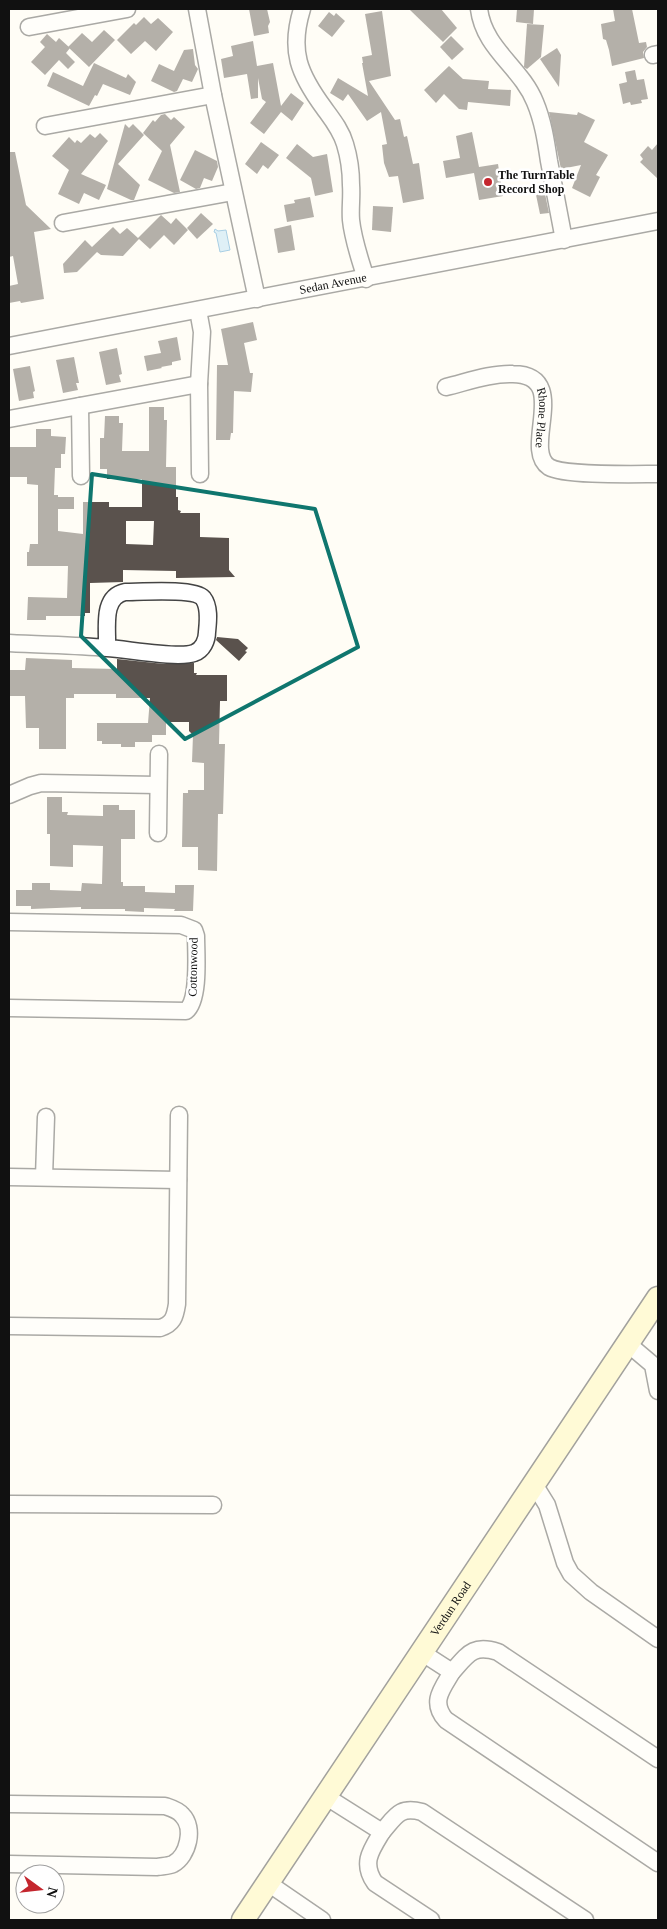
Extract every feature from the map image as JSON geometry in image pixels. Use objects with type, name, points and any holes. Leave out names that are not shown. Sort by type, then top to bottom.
[{"type":"street","points":[[29,27],[127,9]]},
{"type":"street","points":[[197,9],[233,192],[257,299]]},
{"type":"street","points":[[302,9],[297,29],[299,65],[303,78],[337,125],[344,141],[350,168],[353,234],[366,279]]},
{"type":"street","points":[[479,9],[485,32],[522,80],[535,100],[542,119],[564,240]]},
{"type":"street","points":[[45,126],[213,95]]},
{"type":"street","points":[[63,223],[233,192]]},
{"type":"street","name":"Sedan Avenue","points":[[9,346],[366,279],[658,221]]},
{"type":"street","points":[[198,310],[202,332],[199,384],[200,474]]},
{"type":"street","name":"Rhone Place","points":[[446,387],[502,374],[514,374],[532,379],[538,384],[543,398],[540,449],[545,464],[560,471],[658,474]]},
{"type":"street","points":[[9,419],[199,384]]},
{"type":"street","points":[[80,406],[81,476]]},
{"type":"street","points":[[9,643],[194,654],[207,639],[208,609],[206,603],[203,598],[192,593],[125,592],[118,594],[111,600],[108,610],[107,648]]},
{"type":"street","points":[[158,833],[159,754]]},
{"type":"street","points":[[9,795],[42,783],[158,785]]},
{"type":"street","name":"Cottonwood","points":[[9,922],[181,925],[194,930],[196,936],[194,995],[192,1005],[186,1011],[9,1008]]},
{"type":"street","points":[[9,1326],[160,1328],[167,1326],[172,1321],[177,1304],[179,1115]]},
{"type":"street","points":[[44,1177],[46,1117]]},
{"type":"street","points":[[9,1177],[178,1180]]},
{"type":"street","name":"Verdun Road","points":[[243,1920],[658,1298]]},
{"type":"street","points":[[627,1343],[653,1365],[658,1391]]},
{"type":"street","points":[[534,1484],[547,1505],[571,1574],[591,1592],[658,1639]]},
{"type":"street","points":[[9,1504],[213,1505]]},
{"type":"street","points":[[658,1759],[498,1652],[487,1649],[470,1652],[452,1672],[438,1695],[440,1713],[446,1720],[658,1863]]},
{"type":"street","points":[[422,1652],[452,1672]]},
{"type":"street","points":[[325,1796],[382,1832]]},
{"type":"street","points":[[9,1804],[165,1806],[183,1816],[187,1823],[188,1836],[186,1852],[181,1858],[172,1864],[158,1867],[9,1864]]},
{"type":"street","points":[[431,1920],[375,1883],[370,1875],[368,1859],[373,1847],[398,1812],[406,1810],[422,1812],[585,1920]]},
{"type":"street","points":[[268,1883],[322,1920]]},
{"type":"highlighted area","points":[[92,474],[315,509],[358,647],[185,739],[81,636]]},
{"type":"water","points":[[215,229],[218,231],[226,230],[230,250],[220,252],[216,233],[214,232]]},
{"type":"building","points":[[249,9],[267,9],[270,22],[268,26],[269,33],[254,36]]},
{"type":"building","points":[[409,9],[441,9],[457,28],[443,42]]},
{"type":"building","points":[[517,9],[534,9],[533,24],[516,22]]},
{"type":"building","points":[[613,9],[632,9],[639,43],[646,42],[647,47],[643,52],[644,58],[612,66],[606,40],[603,39],[601,24],[615,21]]},
{"type":"building","points":[[382,11],[391,76],[369,81],[395,120],[400,119],[404,137],[407,136],[413,164],[419,163],[424,199],[403,203],[398,176],[389,177],[384,163],[382,145],[387,144],[381,112],[367,121],[348,94],[343,101],[330,93],[338,78],[368,96],[362,57],[372,55],[365,14]]},
{"type":"building","points":[[329,12],[334,16],[336,13],[345,21],[332,37],[318,26]]},
{"type":"building","points":[[144,17],[151,24],[158,18],[173,32],[156,51],[145,41],[131,54],[117,40],[134,23],[136,25]]},
{"type":"building","points":[[527,24],[544,25],[541,57],[527,69],[524,67]]},
{"type":"building","points":[[104,30],[115,40],[89,67],[68,47],[82,33],[92,42]]},
{"type":"building","points":[[47,34],[56,42],[59,38],[70,48],[66,53],[75,62],[68,69],[59,60],[45,75],[31,62],[45,47],[40,42]]},
{"type":"building","points":[[451,36],[464,49],[452,60],[440,47]]},
{"type":"building","points":[[253,41],[257,66],[273,63],[281,106],[291,93],[304,103],[292,121],[281,112],[264,134],[250,123],[266,102],[262,99],[258,78],[258,98],[251,99],[247,74],[224,78],[221,59],[233,56],[231,46]]},
{"type":"building","points":[[557,48],[561,55],[559,87],[540,59]]},
{"type":"building","points":[[193,49],[195,65],[198,69],[192,82],[183,79],[177,91],[174,92],[151,81],[159,64],[174,71],[184,50]]},
{"type":"building","points":[[94,63],[126,78],[128,74],[136,82],[130,95],[103,84],[89,106],[47,86],[53,72],[83,86]]},
{"type":"building","points":[[449,66],[463,79],[489,81],[488,89],[511,90],[510,106],[468,102],[467,110],[459,109],[444,94],[436,103],[424,90]]},
{"type":"building","points":[[635,70],[637,80],[644,79],[648,99],[641,100],[642,103],[631,105],[630,102],[623,104],[619,84],[627,82],[625,72]]},
{"type":"building","points":[[549,112],[577,115],[578,112],[595,120],[584,142],[608,155],[596,175],[600,177],[590,197],[572,188],[581,165],[561,169]]},
{"type":"building","points":[[165,114],[171,120],[174,117],[185,127],[170,145],[180,192],[174,193],[148,180],[162,151],[143,133],[153,120],[155,122],[161,115]]},
{"type":"building","points":[[125,124],[129,128],[133,124],[144,135],[118,164],[140,185],[134,200],[107,189]]},
{"type":"building","points":[[472,132],[479,167],[498,164],[503,196],[479,200],[474,173],[446,178],[443,161],[460,158],[456,136]]},
{"type":"building","points":[[100,133],[108,141],[81,174],[106,185],[99,200],[84,193],[79,204],[58,194],[69,170],[52,156],[69,137],[75,143],[77,140],[81,143],[90,134],[95,138]]},
{"type":"building","points":[[261,142],[279,155],[268,169],[263,165],[257,174],[245,164]]},
{"type":"building","points":[[658,143],[658,179],[640,162],[643,159],[640,155],[648,146],[652,150]]},
{"type":"building","points":[[297,144],[313,157],[327,154],[333,192],[315,196],[311,178],[286,158]]},
{"type":"building","points":[[195,150],[217,161],[218,167],[212,181],[204,178],[200,188],[196,189],[180,180]]},
{"type":"building","points":[[9,152],[15,152],[26,205],[51,229],[34,232],[44,299],[21,303],[20,301],[9,303],[9,286],[18,284],[13,256],[9,257]]},
{"type":"building","points":[[544,189],[549,213],[540,214],[535,190]]},
{"type":"building","points":[[310,197],[314,217],[287,222],[284,205],[295,203],[294,200]]},
{"type":"building","points":[[373,206],[393,207],[391,232],[372,230]]},
{"type":"building","points":[[201,213],[213,224],[197,239],[187,228]]},
{"type":"building","points":[[161,215],[171,224],[176,218],[188,230],[174,245],[164,235],[150,249],[139,239],[123,256],[101,255],[97,252],[77,272],[64,273],[63,264],[85,240],[92,247],[113,227],[120,234],[127,228],[138,238]]},
{"type":"building","points":[[291,225],[295,250],[278,253],[274,229]]},
{"type":"building","points":[[253,322],[257,340],[244,343],[250,373],[253,373],[251,392],[234,391],[233,433],[231,433],[230,440],[216,440],[217,365],[228,365],[221,329]]},
{"type":"building","points":[[177,337],[181,360],[172,362],[172,365],[147,371],[144,356],[161,353],[158,341]]},
{"type":"building","points":[[117,348],[122,374],[119,375],[121,382],[106,385],[99,352]]},
{"type":"building","points":[[74,357],[79,383],[76,383],[78,390],[63,393],[56,360]]},
{"type":"building","points":[[30,366],[35,391],[33,392],[34,398],[19,401],[13,369]]},
{"type":"building","points":[[149,407],[164,407],[164,420],[167,420],[166,467],[176,467],[178,510],[181,511],[180,513],[200,513],[200,537],[229,538],[229,570],[235,577],[176,578],[176,571],[123,570],[123,582],[90,583],[90,613],[85,613],[85,616],[46,616],[46,620],[27,620],[28,597],[67,598],[68,566],[27,566],[27,552],[29,552],[30,544],[38,544],[38,485],[27,484],[27,477],[9,477],[9,447],[36,447],[36,429],[51,429],[51,436],[66,437],[65,454],[61,454],[61,468],[55,468],[54,495],[58,495],[58,497],[74,497],[74,509],[58,509],[58,531],[83,534],[83,502],[109,502],[109,507],[142,507],[142,479],[107,479],[107,469],[100,469],[100,438],[104,438],[105,416],[119,416],[119,423],[123,423],[122,451],[149,451]],"holes":[[[126,521],[154,521],[153,545],[126,544]]]},
{"type":"building","points":[[217,637],[238,639],[248,648],[245,651],[247,652],[239,661],[216,640]]},
{"type":"building","points":[[26,658],[72,660],[72,668],[117,669],[117,659],[164,664],[194,663],[194,673],[197,673],[196,675],[227,675],[227,701],[220,701],[219,744],[225,744],[223,814],[218,814],[217,871],[198,870],[198,847],[182,847],[183,793],[188,793],[188,790],[204,790],[204,763],[192,762],[193,735],[189,731],[189,722],[166,722],[166,735],[152,735],[152,742],[135,742],[135,747],[121,747],[121,744],[102,744],[102,741],[97,741],[97,723],[148,723],[150,698],[116,698],[116,694],[74,694],[74,698],[66,698],[66,749],[39,749],[39,728],[26,728],[25,696],[9,696],[9,670],[25,670]]},
{"type":"building","points":[[47,797],[62,797],[62,812],[68,812],[67,815],[103,816],[103,805],[119,805],[119,810],[135,810],[135,839],[121,839],[121,882],[123,882],[123,886],[145,886],[145,892],[175,893],[175,885],[194,885],[193,911],[144,908],[144,912],[125,911],[125,909],[81,909],[81,907],[31,909],[31,906],[16,906],[16,890],[32,890],[32,883],[50,883],[50,890],[81,891],[82,883],[102,884],[103,846],[73,845],[73,867],[50,866],[50,834],[47,834]]},
{"type":"place","name":"The TurnTable Record Shop","points":[[488,182]]}]
